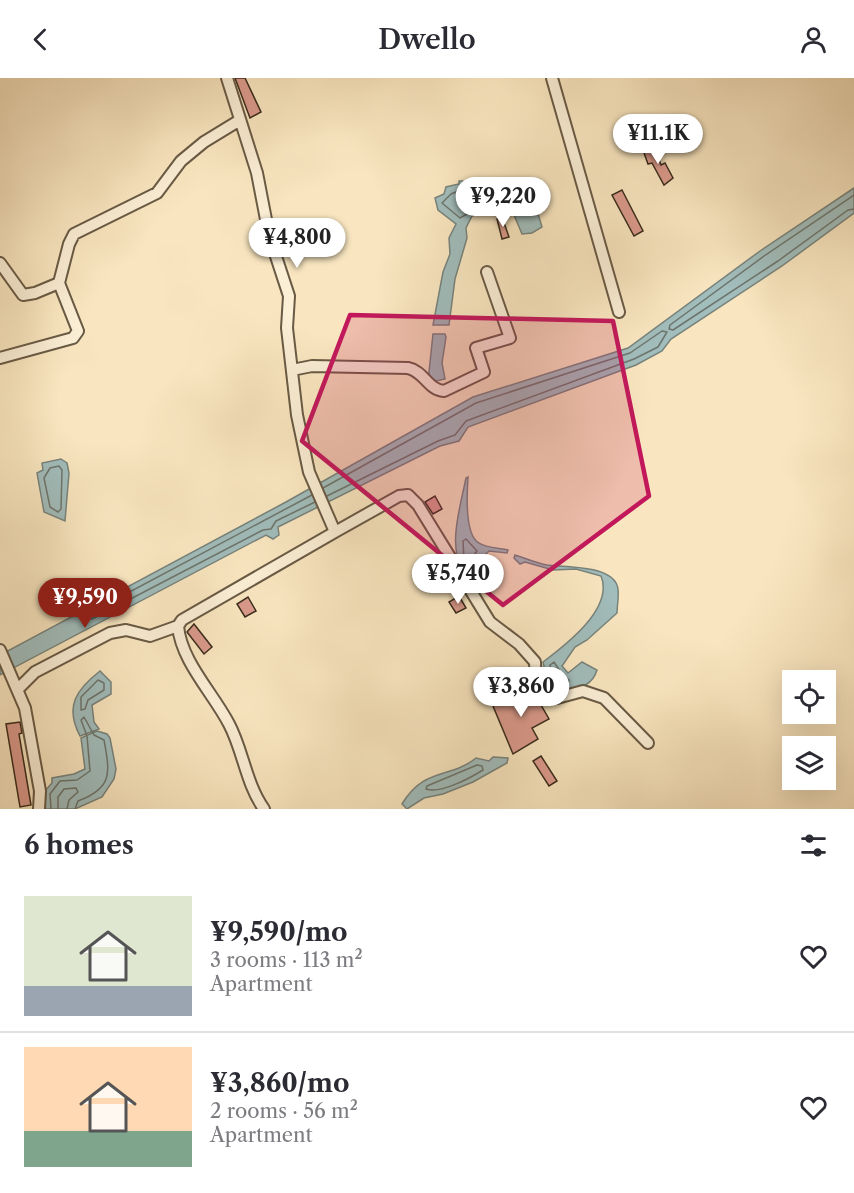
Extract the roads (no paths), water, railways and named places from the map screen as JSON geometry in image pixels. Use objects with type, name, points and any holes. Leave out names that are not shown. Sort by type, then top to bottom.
[{"type":"street","points":[[227,78],[257,173],[269,235],[289,296],[286,328],[297,415],[309,472],[332,526]]},
{"type":"street","points":[[552,78],[619,312]]},
{"type":"street","points":[[0,358],[73,338],[78,331],[59,283],[69,244],[74,234],[157,193],[181,161],[204,142],[240,120]]},
{"type":"street","points":[[0,263],[23,295],[35,293],[59,283]]},
{"type":"street","points":[[291,369],[312,366],[408,368],[416,370],[434,388],[444,391],[484,372],[476,348],[510,338],[487,272]]},
{"type":"street","points":[[16,685],[110,633],[126,630],[150,636],[178,626],[182,620],[332,526],[399,496],[408,495],[418,505],[490,622],[519,644],[536,662],[535,676],[540,685],[557,698],[583,691],[604,698],[648,743]]},
{"type":"street","points":[[178,626],[179,636],[195,668],[230,725],[264,809]]},
{"type":"street","points":[[0,650],[25,708],[40,791],[39,809]]},
{"type":"water","points":[[459,181],[464,181],[473,193],[509,195],[532,213],[538,214],[542,227],[532,233],[522,234],[514,215],[488,211],[472,216],[466,228],[467,238],[455,279],[449,325],[433,325],[443,272],[450,254],[449,238],[456,224],[438,210],[435,198],[444,194],[446,187],[459,184]]},
{"type":"water","points":[[854,188],[854,213],[782,266],[671,339],[662,351],[636,365],[468,427],[459,441],[440,446],[278,527],[279,535],[273,539],[266,535],[0,675],[0,655],[286,502],[473,397],[628,348],[760,251]]},
{"type":"water","points":[[433,334],[445,334],[446,337],[442,363],[445,379],[436,381],[430,378],[429,372]]},
{"type":"water","points":[[61,459],[67,463],[69,473],[65,521],[44,512],[37,473],[43,470],[42,463]]},
{"type":"water","points":[[468,477],[468,513],[474,538],[485,546],[508,550],[507,553],[489,551],[469,571],[463,570],[456,550],[459,512]]},
{"type":"water","points":[[515,555],[547,565],[596,570],[612,578],[617,585],[617,613],[587,640],[575,647],[562,666],[568,673],[582,662],[597,670],[592,680],[584,686],[562,692],[549,680],[543,662],[575,635],[595,613],[603,588],[601,576],[576,569],[553,570],[525,562],[520,564],[514,558]]},
{"type":"water","points":[[100,671],[111,682],[111,694],[92,705],[94,722],[99,729],[80,736],[73,716],[75,699],[85,685]]},
{"type":"water","points":[[97,731],[107,734],[110,738],[116,769],[114,779],[102,797],[75,809],[45,809],[44,792],[52,783],[52,778],[74,774],[85,769],[81,738]]},
{"type":"water","points":[[493,757],[508,758],[507,763],[473,782],[443,794],[424,798],[407,809],[402,804],[410,792],[428,779],[457,769],[476,758],[489,761]]}]
